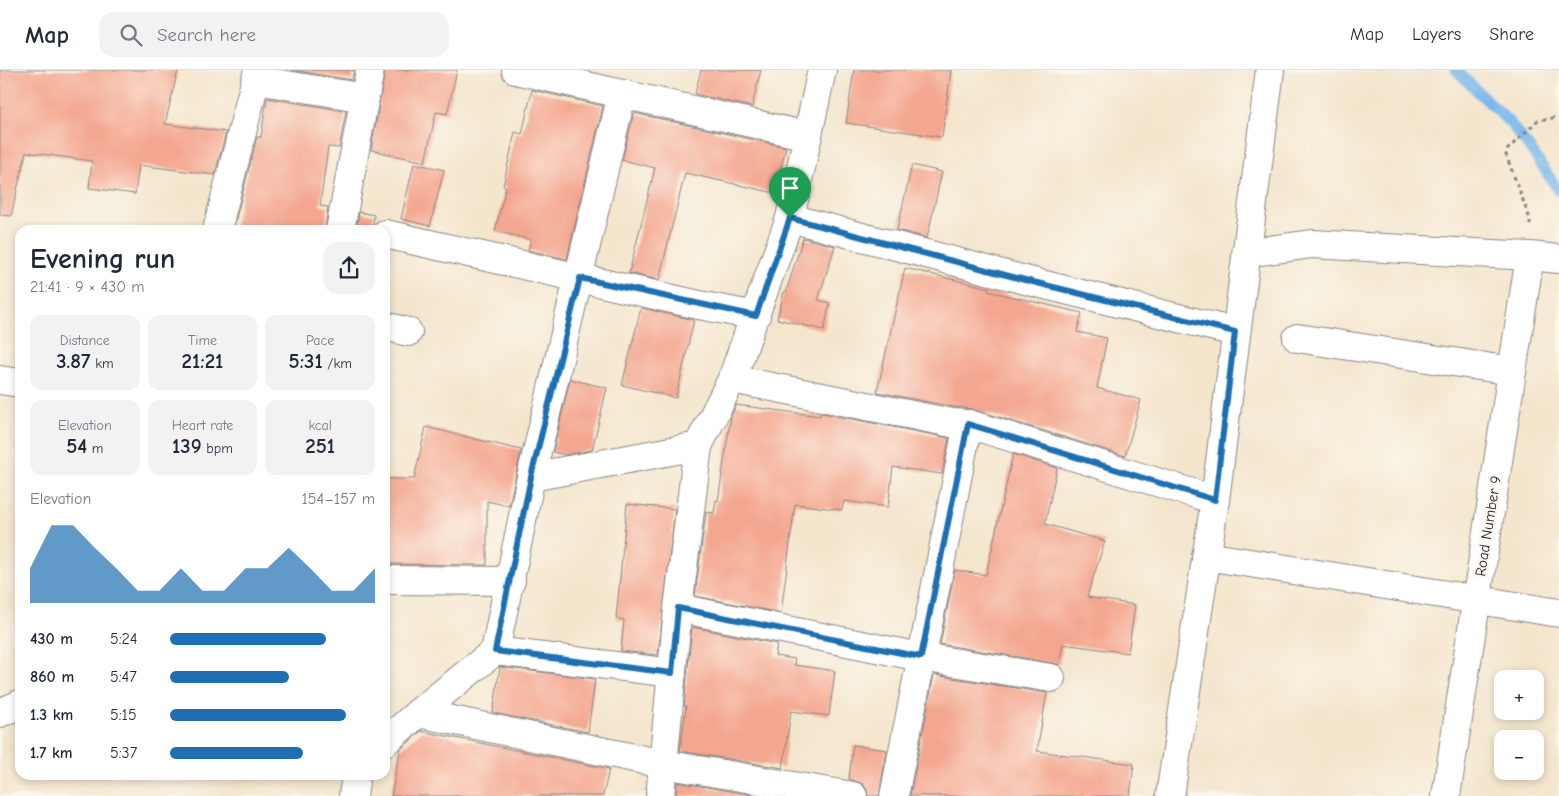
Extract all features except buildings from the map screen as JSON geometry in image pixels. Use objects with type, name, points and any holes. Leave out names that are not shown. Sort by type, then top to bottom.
[{"type":"street","points":[[350,225],[370,70]]},
{"type":"street","points":[[516,70],[808,136]]},
{"type":"street","points":[[660,796],[678,608],[698,446],[732,379],[790,218],[822,70]]},
{"type":"street","points":[[1170,796],[1215,500],[1270,70]]},
{"type":"street","points":[[218,225],[257,75],[365,98]]},
{"type":"street","points":[[390,737],[418,712],[495,651],[531,477],[580,278],[622,94]]},
{"type":"street","points":[[790,218],[1025,280],[1235,332]]},
{"type":"street","points":[[390,235],[756,316]]},
{"type":"street","points":[[1246,253],[1312,244],[1559,259]]},
{"type":"street","name":"Road Number 9","points":[[1446,796],[1530,256]]},
{"type":"street","points":[[1297,338],[1512,371]]},
{"type":"street","points":[[732,379],[952,423],[968,424],[1215,500]]},
{"type":"street","points":[[0,380],[15,382]]},
{"type":"street","points":[[894,796],[968,424]]},
{"type":"street","points":[[531,477],[698,446]]},
{"type":"street","points":[[1206,556],[1559,613]]},
{"type":"street","points":[[390,580],[511,581]]},
{"type":"street","points":[[678,608],[921,657],[1051,678]]},
{"type":"street","points":[[495,651],[672,673]]},
{"type":"street","points":[[0,713],[15,706]]},
{"type":"street","points":[[418,712],[663,764],[853,796]]},
{"type":"street","points":[[354,796],[356,780]]},
{"type":"path","points":[[1530,256],[1530,219],[1505,152],[1538,120],[1559,117]]},
{"type":"waterway","points":[[1456,70],[1510,123],[1559,191]]},
{"type":"route","points":[[790,218],[1025,280],[1235,332],[1215,500],[968,424],[921,657],[678,608],[672,673],[495,651],[531,477],[580,278],[756,316],[790,218]]}]
